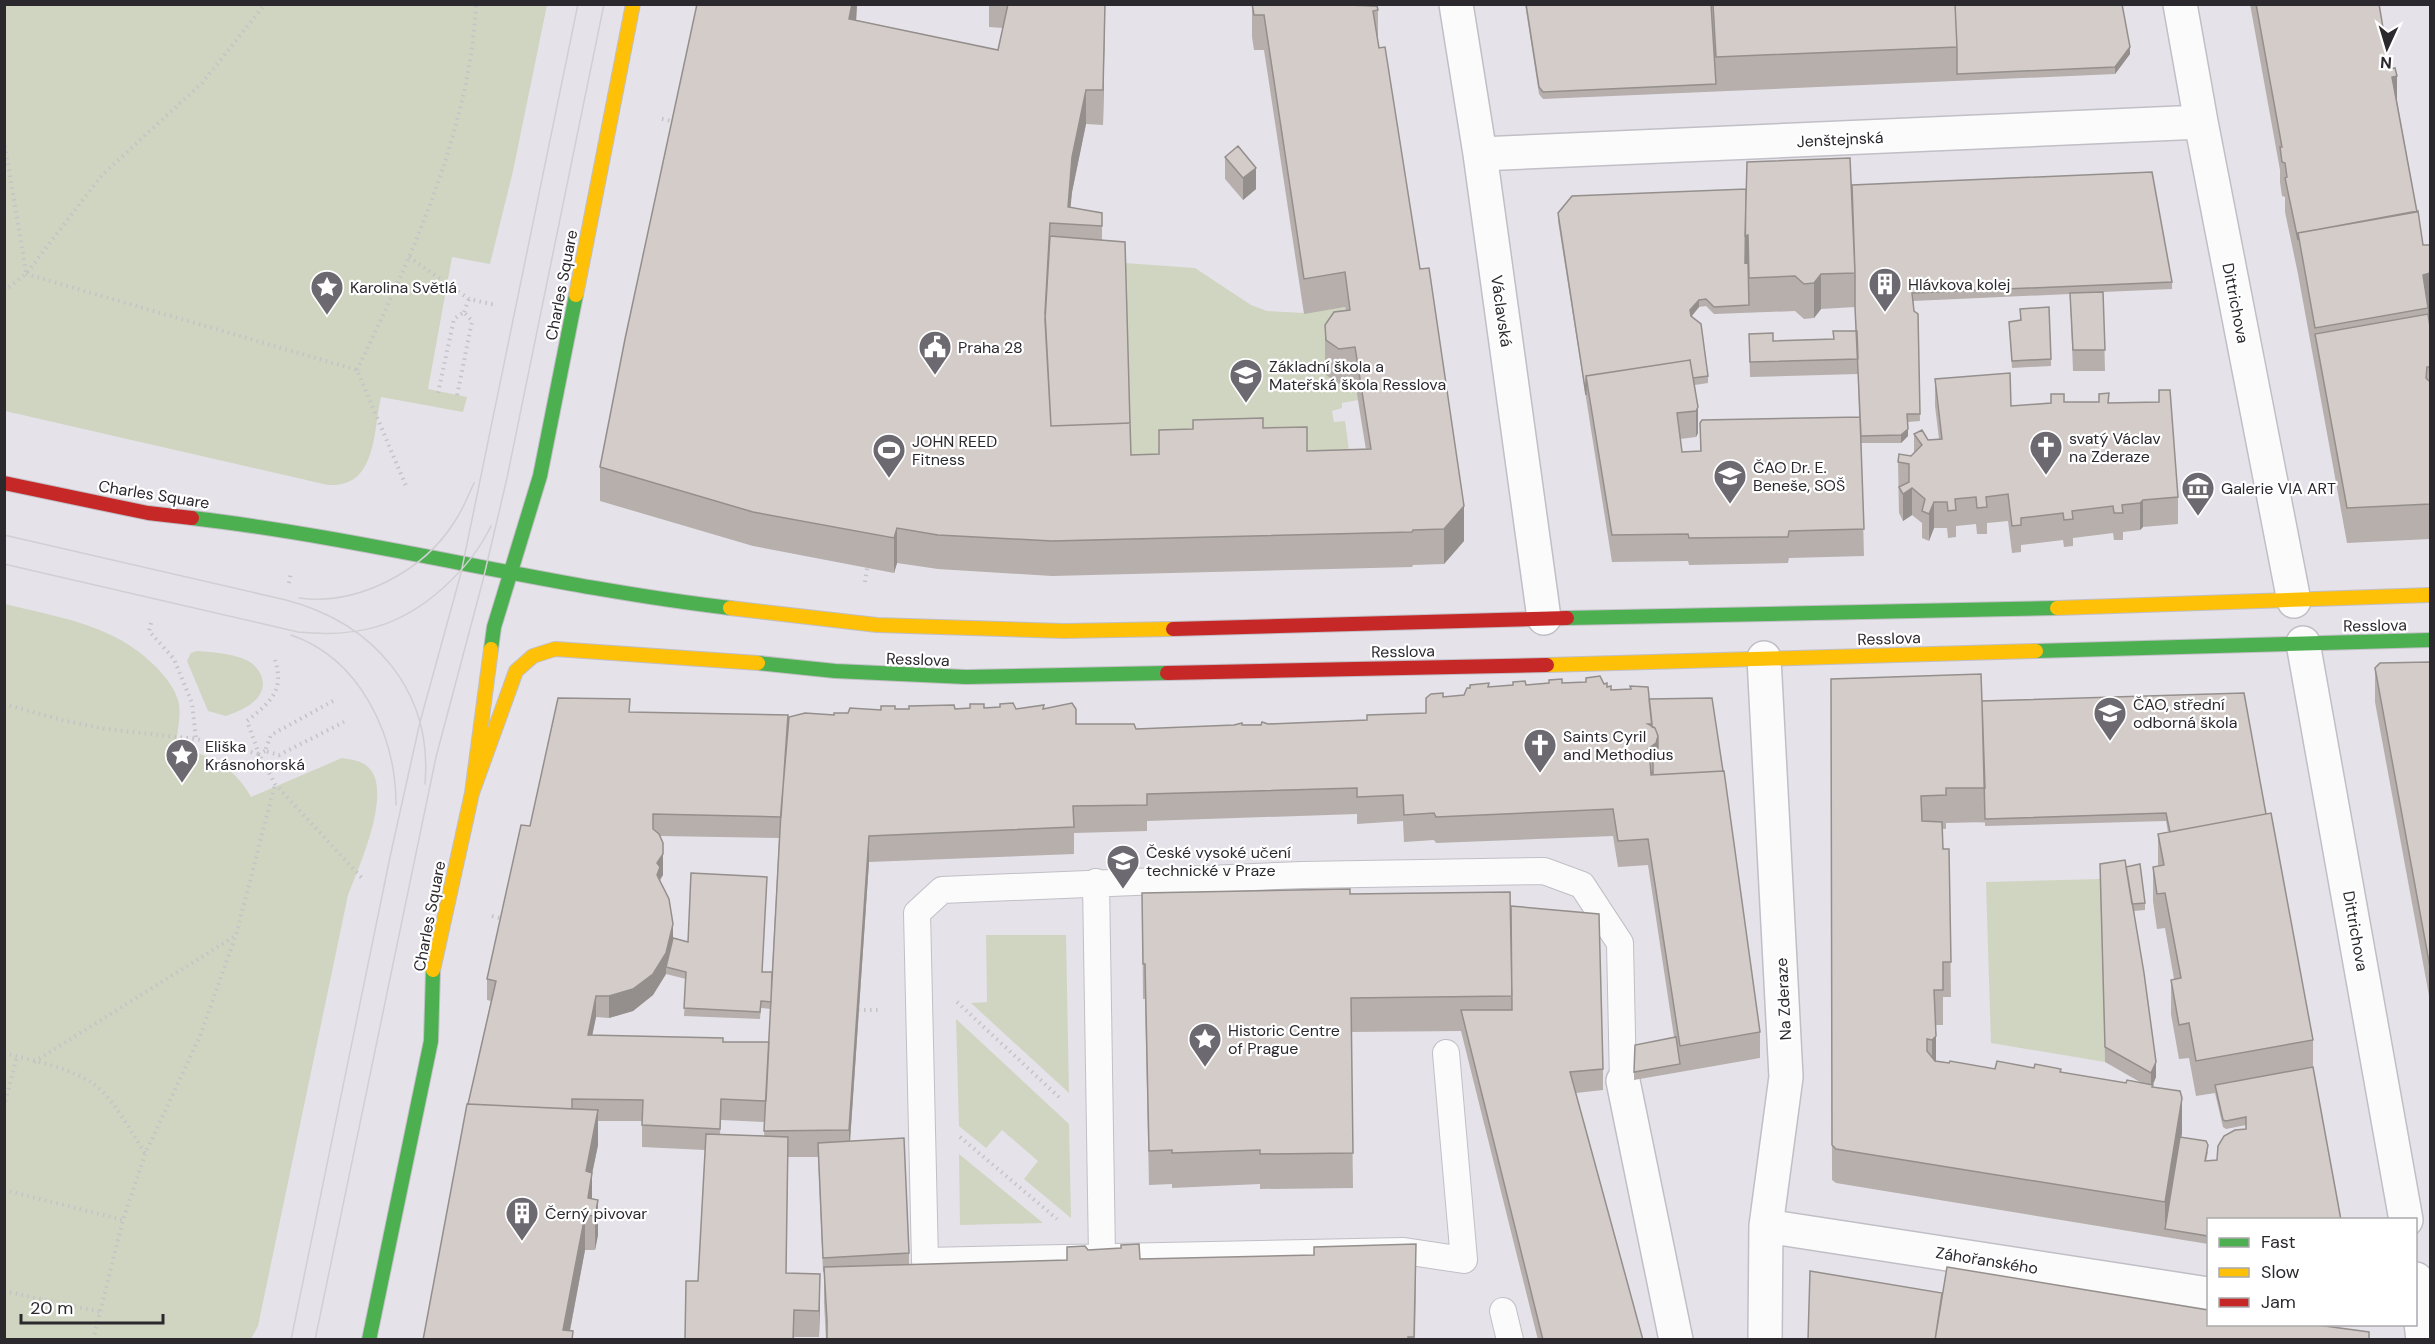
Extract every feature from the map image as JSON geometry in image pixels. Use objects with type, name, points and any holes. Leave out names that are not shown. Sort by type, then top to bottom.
[{"type":"main road","name":"Charles Square","points":[[369,1340],[431,1041],[433,971],[472,793],[494,627],[540,476],[633,4]]},
{"type":"main road","name":"Charles Square","points":[[4,483],[148,513],[261,526],[512,570]]},
{"type":"main road","name":"Resslova","points":[[512,570],[591,586],[722,607],[877,625],[1064,631],[2294,601],[2430,595]]},
{"type":"main road","name":"Resslova","points":[[472,793],[516,671],[522,662],[544,651],[555,649],[733,661],[835,672],[966,677],[1637,663],[2430,640]]},
{"type":"street","name":"Václavská","points":[[1456,4],[1480,154],[1544,618]]},
{"type":"street","name":"Dittrichova","points":[[2180,4],[2294,601]]},
{"type":"street","name":"Jenštejnská","points":[[1480,154],[2201,122]]},
{"type":"street","name":"Dittrichova","points":[[2303,643],[2406,1218]]},
{"type":"street","name":"Na Zderaze","points":[[1764,658],[1786,1077],[1766,1226],[1765,1340]]},
{"type":"street","points":[[1623,1081],[1676,1340]]},
{"type":"street","name":"Záhořanského","points":[[1766,1226],[2207,1294]]},
{"type":"street","points":[[2419,1279],[2423,1340]]},
{"type":"lane","points":[[1446,1053],[1464,1260],[1404,1251],[925,1261],[917,913],[942,890],[1096,882],[1545,871],[1582,885],[1620,943],[1623,1081]]},
{"type":"lane","points":[[1096,882],[1102,1256]]},
{"type":"lane","points":[[1503,1311],[1510,1340]]},
{"type":"path","points":[[4,291],[26,274],[102,175],[202,83],[265,4]]},
{"type":"path","points":[[406,486],[357,370],[409,257],[449,150],[463,98],[474,33],[476,4]]},
{"type":"path","points":[[662,119],[680,123]]},
{"type":"path","points":[[4,140],[26,274]]},
{"type":"path","points":[[409,257],[470,299],[496,305]]},
{"type":"path","points":[[26,274],[357,370]]},
{"type":"path","points":[[438,393],[454,319],[464,312],[470,299]]},
{"type":"path","points":[[457,396],[472,321],[464,312]]},
{"type":"path","points":[[863,590],[870,556]]},
{"type":"path","points":[[151,623],[149,631],[174,658],[192,703],[196,739]]},
{"type":"path","points":[[275,660],[280,676],[272,699],[247,721],[259,754],[274,784],[362,878]]},
{"type":"path","points":[[265,751],[271,735],[333,701]]},
{"type":"path","points":[[4,704],[105,729],[196,739],[259,754],[265,751],[279,755],[344,722]]},
{"type":"path","points":[[93,1340],[123,1220],[145,1154],[200,1036],[236,935],[274,784]]},
{"type":"path","points":[[492,916],[505,919]]},
{"type":"path","points":[[34,1062],[236,935]]},
{"type":"path","points":[[919,967],[1099,1133]]},
{"type":"path","points":[[4,1053],[76,1075],[93,1084],[105,1096],[145,1154]]},
{"type":"path","points":[[4,1107],[17,1056]]},
{"type":"path","points":[[921,1105],[1102,1256]]},
{"type":"path","points":[[4,1190],[123,1220]]},
{"type":"path","points":[[4,1291],[100,1312]]},
{"type":"green space","points":[[5,4],[547,5],[513,171],[490,264],[452,257],[428,389],[467,397],[463,412],[381,397],[374,441],[364,468],[356,477],[344,484],[328,485],[5,411]]},
{"type":"green space","points":[[1125,263],[1195,268],[1251,305],[1267,311],[1304,313],[1345,307],[1358,400],[1342,403],[1342,408],[1332,411],[1334,422],[1345,421],[1351,465],[1131,489]]},
{"type":"green space","points":[[5,604],[85,624],[122,641],[139,652],[162,674],[176,695],[180,711],[176,746],[199,753],[219,763],[237,778],[251,797],[342,758],[365,765],[375,778],[376,811],[372,830],[348,895],[258,1326],[251,1339],[5,1339]]},
{"type":"green space","points":[[197,651],[231,655],[252,664],[260,673],[263,683],[259,696],[254,702],[226,716],[208,711],[187,661],[191,653]]},
{"type":"green space","points":[[2100,879],[2105,1062],[1991,1043],[1986,882]]},
{"type":"green space","points":[[986,935],[1066,935],[1069,1093],[971,1003],[987,1002]]},
{"type":"green space","points":[[956,1019],[1069,1124],[1071,1218],[1024,1179],[1038,1161],[1002,1130],[986,1148],[959,1126]]},
{"type":"green space","points":[[959,1154],[1043,1223],[960,1225]]},
{"type":"building","points":[[697,4],[852,4],[849,19],[998,50],[1008,4],[1105,4],[1103,90],[1086,90],[1072,157],[1068,207],[1102,213],[1102,226],[1050,223],[1045,313],[1051,426],[1130,423],[1131,455],[1159,454],[1159,430],[1193,429],[1193,420],[1263,418],[1263,428],[1307,427],[1307,451],[1371,449],[1355,347],[1339,349],[1326,340],[1325,325],[1334,312],[1350,310],[1345,272],[1304,279],[1264,15],[1254,15],[1252,4],[1377,6],[1378,10],[1373,11],[1379,48],[1385,47],[1420,269],[1429,268],[1464,506],[1444,529],[1413,530],[1412,532],[1052,541],[938,535],[897,528],[894,538],[753,512],[600,467]]},
{"type":"building","points":[[1316,4],[1375,4],[1375,6]]},
{"type":"building","points":[[1526,4],[1711,4],[1716,84],[1543,92],[1539,87]]},
{"type":"building","points":[[1713,4],[1955,4],[1957,47],[1716,57]]},
{"type":"building","points":[[1955,4],[2122,4],[2130,47],[2115,67],[1957,74]]},
{"type":"building","points":[[2256,4],[2379,4],[2390,69],[2395,68],[2397,76],[2392,77],[2417,212],[2298,233],[2298,240],[2285,178],[2287,177],[2285,163],[2282,162],[2280,147],[2282,147]]},
{"type":"building","points":[[1238,146],[1256,168],[1243,178],[1225,157]]},
{"type":"building","points":[[1850,158],[1855,273],[1821,274],[1814,283],[1804,284],[1795,276],[1749,278],[1748,235],[1745,236],[1747,162]]},
{"type":"building","name":"Hlávkova kolej","points":[[2152,172],[2172,282],[1912,293],[1914,311],[1918,314],[1920,414],[1907,414],[1908,429],[1901,435],[1861,436],[1852,185]]},
{"type":"building","points":[[1746,189],[1745,263],[1748,262],[1749,305],[1714,307],[1706,299],[1699,300],[1690,310],[1691,316],[1701,324],[1708,376],[1693,378],[1690,360],[1586,376],[1586,395],[1558,213],[1572,196]]},
{"type":"building","points":[[2418,211],[2423,245],[2430,245],[2430,273],[2423,275],[2428,308],[2315,328],[2298,233]]},
{"type":"building","points":[[1050,236],[1125,242],[1130,423],[1051,426],[1045,320]]},
{"type":"building","points":[[2103,292],[2105,350],[2073,350],[2070,293]]},
{"type":"building","points":[[2049,307],[2051,359],[2012,361],[2009,322],[2021,320],[2020,309]]},
{"type":"building","points":[[2428,314],[2430,367],[2427,367],[2426,378],[2430,382],[2430,504],[2347,508],[2315,334]]},
{"type":"building","points":[[1833,331],[1857,331],[1858,359],[1750,362],[1749,334],[1773,333],[1773,341],[1834,339]]},
{"type":"building","points":[[1690,360],[1698,407],[1696,411],[1677,413],[1682,452],[1701,451],[1700,423],[1702,420],[1860,417],[1864,529],[1789,531],[1788,537],[1689,538],[1688,534],[1612,535],[1586,376]]},
{"type":"building","name":"svatý Václav na Zderaze","points":[[2010,373],[2011,406],[2051,403],[2051,394],[2064,394],[2064,402],[2099,402],[2099,394],[2109,393],[2108,403],[2159,402],[2159,390],[2170,390],[2178,497],[2143,500],[2140,503],[2122,505],[2123,513],[2114,513],[2113,506],[2072,511],[2073,519],[2064,520],[2063,513],[2021,518],[2021,525],[2012,526],[2008,494],[1986,497],[1987,507],[1977,508],[1976,497],[1955,499],[1956,510],[1948,511],[1947,502],[1934,502],[1929,514],[1922,511],[1925,499],[1912,488],[1903,494],[1899,487],[1909,482],[1909,464],[1898,462],[1899,454],[1911,456],[1922,445],[1914,434],[1922,430],[1928,440],[1942,439],[1935,379]]},
{"type":"building","points":[[2430,662],[2430,967],[2375,668],[2380,663]]},
{"type":"building","points":[[1981,674],[1985,788],[1946,788],[1946,795],[1921,796],[1922,821],[1942,822],[1943,849],[1949,849],[1951,962],[1943,962],[1943,990],[1934,990],[1936,1036],[1932,1040],[1927,1039],[1927,1051],[1935,1061],[1949,1063],[1950,1061],[1995,1069],[1997,1061],[2034,1068],[2035,1064],[2061,1069],[2060,1072],[2126,1083],[2127,1080],[2180,1091],[2182,1098],[2165,1202],[1836,1149],[1832,1145],[1831,679]]},
{"type":"building","points":[[1600,676],[1604,684],[1607,683],[1607,687],[1611,686],[1611,690],[1631,689],[1630,686],[1648,687],[1652,724],[1648,724],[1655,728],[1658,736],[1656,743],[1649,748],[1653,748],[1653,761],[1650,761],[1651,775],[1724,771],[1760,1032],[1680,1046],[1648,839],[1618,841],[1613,809],[1436,817],[1434,813],[1404,815],[1403,795],[1357,797],[1357,788],[1147,794],[1147,805],[1073,806],[1074,827],[869,836],[849,1130],[764,1131],[781,811],[789,717],[805,713],[834,715],[834,713],[848,713],[850,708],[881,710],[881,706],[909,709],[909,706],[954,705],[955,709],[970,708],[970,704],[984,704],[984,708],[1013,703],[1016,709],[1044,705],[1043,709],[1072,703],[1076,709],[1076,724],[1134,724],[1136,729],[1242,723],[1242,725],[1261,725],[1262,722],[1268,724],[1367,720],[1367,715],[1426,713],[1426,698],[1431,694],[1443,693],[1443,697],[1464,695],[1470,685],[1489,683],[1488,687],[1513,685],[1513,682],[1525,681],[1526,685],[1549,683],[1549,680],[1562,679],[1562,683],[1586,682],[1586,678]]},
{"type":"building","points":[[2244,693],[2266,814],[2170,832],[2166,813],[1985,819],[1982,701]]},
{"type":"building","points":[[558,698],[630,699],[629,712],[788,715],[781,817],[653,814],[653,829],[659,834],[663,843],[663,854],[657,863],[660,867],[657,875],[669,899],[673,924],[666,953],[653,974],[633,989],[609,996],[596,996],[588,1035],[723,1038],[723,1042],[769,1042],[766,1101],[721,1099],[720,1129],[642,1125],[643,1100],[572,1099],[572,1109],[468,1104],[496,981],[487,979],[521,825],[530,826]]},
{"type":"building","points":[[1712,698],[1723,771],[1651,775],[1653,757],[1658,748],[1658,736],[1655,728],[1652,727],[1649,699]]},
{"type":"building","points":[[2271,813],[2313,1040],[2196,1061],[2189,1023],[2179,1025],[2171,980],[2181,978],[2165,893],[2157,894],[2153,867],[2164,865],[2158,834]]},
{"type":"building","points":[[2125,860],[2156,1062],[2151,1073],[2105,1047],[2100,864]]},
{"type":"building","points":[[2140,864],[2145,903],[2132,904],[2126,867]]},
{"type":"building","points":[[691,873],[767,877],[762,972],[772,972],[771,1002],[761,1001],[760,1012],[684,1008],[686,972],[666,967],[673,938],[688,942]]},
{"type":"building","points":[[1350,889],[1350,894],[1510,892],[1512,996],[1351,998],[1353,1153],[1260,1154],[1260,1150],[1172,1153],[1172,1150],[1149,1151],[1142,893]]},
{"type":"building","points":[[1511,906],[1599,914],[1603,1069],[1570,1072],[1643,1340],[1543,1340],[1461,1010],[1512,1010]]},
{"type":"building","points":[[1676,1037],[1680,1064],[1634,1072],[1635,1045]]},
{"type":"building","points":[[2313,1067],[2341,1218],[2207,1218],[2207,1236],[2165,1229],[2180,1137],[2206,1141],[2208,1145],[2205,1161],[2217,1160],[2218,1146],[2224,1136],[2235,1130],[2246,1129],[2246,1117],[2223,1120],[2215,1085]]},
{"type":"building","name":"Černý pivovar","points":[[467,1104],[598,1110],[586,1171],[592,1173],[588,1198],[598,1200],[595,1216],[585,1215],[563,1330],[573,1331],[572,1340],[423,1340]]},
{"type":"building","points":[[706,1134],[788,1137],[786,1273],[820,1274],[819,1311],[794,1310],[793,1340],[685,1340],[686,1281],[698,1281]]},
{"type":"building","points":[[904,1138],[909,1253],[823,1258],[818,1143]]},
{"type":"building","points":[[1139,1244],[1140,1259],[1314,1255],[1314,1247],[1416,1244],[1414,1337],[1408,1337],[1408,1340],[827,1340],[824,1267],[1067,1260],[1067,1247],[1085,1246],[1088,1250],[1121,1248],[1121,1245]]},
{"type":"building","points":[[1947,1267],[2207,1310],[2207,1326],[2325,1326],[2369,1332],[2369,1340],[1935,1340]]},
{"type":"building","points":[[1810,1271],[1942,1293],[1935,1340],[1808,1340]]},
{"type":"tram line","points":[[291,1340],[390,857],[420,722],[461,573],[578,4]]},
{"type":"tram line","points":[[315,1340],[436,757],[483,580],[507,478],[604,4]]},
{"type":"tram line","points":[[299,598],[321,599],[344,596],[388,581],[408,569],[442,539],[458,516],[474,483]]},
{"type":"tram line","points":[[4,564],[298,632],[339,633],[358,631],[394,621],[427,601],[464,567],[491,526]]},
{"type":"tram line","points":[[4,535],[286,600],[346,625],[391,665],[407,691],[419,719],[425,750],[425,784]]},
{"type":"tram line","points":[[291,635],[316,646],[337,662],[355,681],[370,703],[389,753],[396,805]]},
{"type":"traffic: fast","points":[[491,649],[494,627],[540,476],[576,295]]},
{"type":"traffic: fast","points":[[192,518],[327,538],[595,588],[730,608]]},
{"type":"traffic: fast","points":[[1567,618],[2057,608]]},
{"type":"traffic: fast","points":[[2036,651],[2430,640]]},
{"type":"traffic: fast","points":[[758,663],[835,671],[966,677],[1167,673]]},
{"type":"traffic: fast","points":[[369,1340],[431,1041],[433,970]]},
{"type":"traffic: slow","points":[[576,295],[633,4]]},
{"type":"traffic: slow","points":[[2057,608],[2430,595]]},
{"type":"traffic: slow","points":[[730,608],[877,625],[1064,631],[1173,629]]},
{"type":"traffic: slow","points":[[433,970],[472,793],[491,649]]},
{"type":"traffic: slow","points":[[472,793],[516,671],[533,656],[555,649],[758,663]]},
{"type":"traffic: slow","points":[[1547,665],[2036,651]]},
{"type":"traffic: jam","points":[[4,483],[148,513],[192,518]]},
{"type":"traffic: jam","points":[[1173,629],[1567,618]]},
{"type":"traffic: jam","points":[[1167,673],[1547,665]]},
{"type":"place","name":"Hlávkova kolej","points":[[1885,313]]},
{"type":"place","name":"Karolina Světlá","points":[[327,316]]},
{"type":"place","name":"Praha 28","points":[[935,376]]},
{"type":"place","name":"Základní škola a Mateřská škola Resslova","points":[[1246,404]]},
{"type":"place","name":"svatý Václav na Zderaze","points":[[2046,476]]},
{"type":"place","name":"JOHN REED Fitness","points":[[889,479]]},
{"type":"place","name":"ČAO Dr. E. Beneše, SOŠ","points":[[1730,505]]},
{"type":"place","name":"Galerie VIA ART","points":[[2198,517]]},
{"type":"place","name":"ČAO, střední odborná škola","points":[[2110,742]]},
{"type":"place","name":"Saints Cyril and Methodius","points":[[1540,774]]},
{"type":"place","name":"Eliška Krásnohorská","points":[[182,784]]},
{"type":"place","name":"České vysoké učení technické v Praze","points":[[1123,890]]},
{"type":"place","name":"Historic Centre of Prague","points":[[1205,1068]]},
{"type":"place","name":"Černý pivovar","points":[[522,1242]]}]
